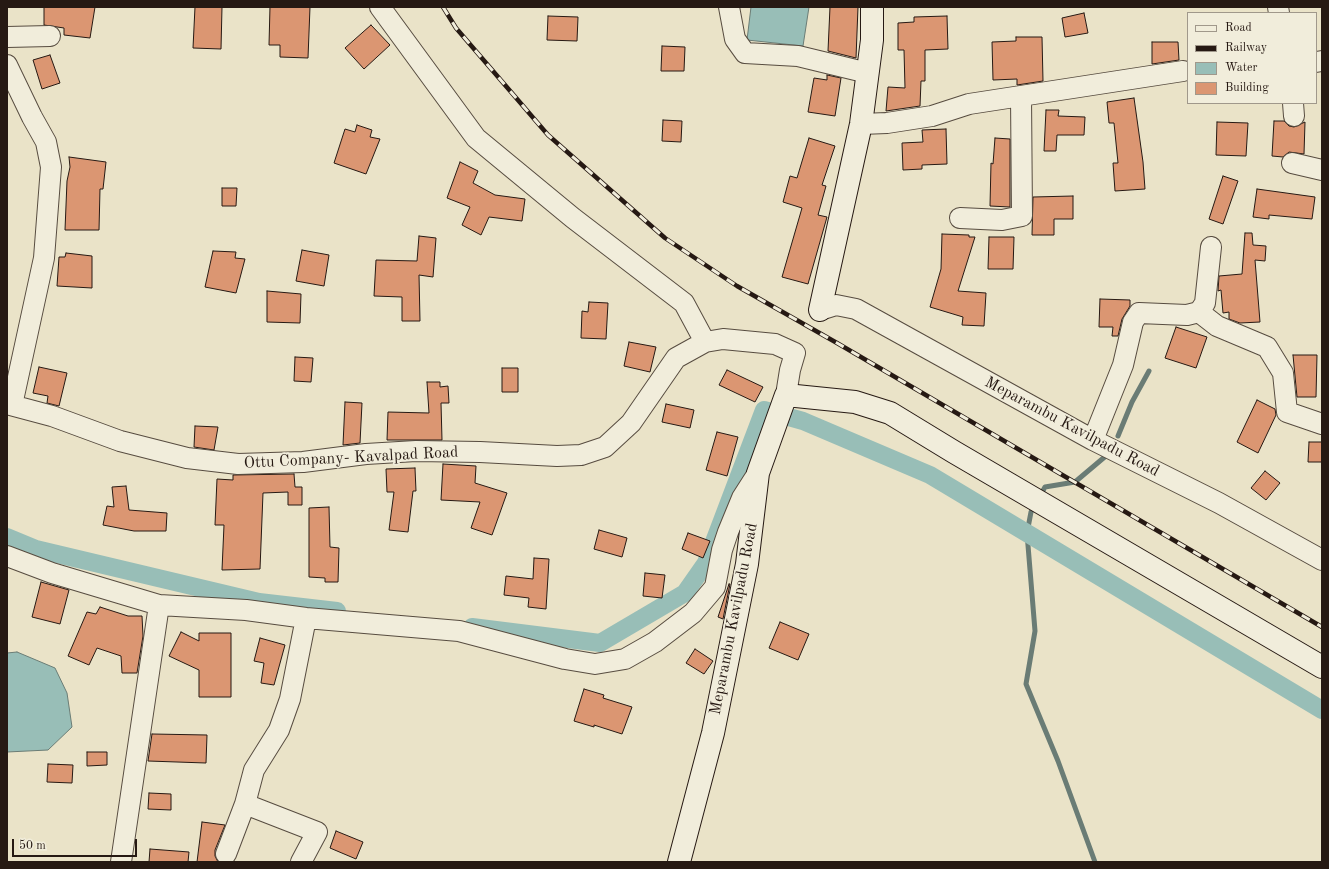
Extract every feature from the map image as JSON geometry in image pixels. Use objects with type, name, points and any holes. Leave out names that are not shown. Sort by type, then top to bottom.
[{"type":"main road","points":[[820,310],[861,124],[872,40],[872,7]]},
{"type":"main road","points":[[786,394],[854,402],[890,413],[1322,667]]},
{"type":"main road","name":"Meparambu Kavilpadu Road","points":[[679,862],[713,733],[747,564],[758,473],[786,394]]},
{"type":"street","points":[[380,7],[476,138],[573,218],[684,302],[706,342]]},
{"type":"street","points":[[729,7],[735,39],[745,53],[798,56],[868,73]]},
{"type":"street","points":[[7,37],[50,36]]},
{"type":"street","points":[[7,65],[46,142],[51,167],[44,258],[9,405]]},
{"type":"street","points":[[861,124],[887,123],[932,116],[969,104],[1183,71]]},
{"type":"street","points":[[960,218],[1002,220],[1022,216],[1021,96]]},
{"type":"street","points":[[1292,163],[1322,170]]},
{"type":"street","points":[[1093,440],[1123,365],[1133,322],[1139,313],[1187,315],[1200,312],[1205,303],[1211,247]]},
{"type":"street","name":"Meparambu Kavilpadu Road","points":[[820,310],[836,305],[856,309],[1093,440],[1219,503],[1322,560]]},
{"type":"street","points":[[1200,312],[1217,326],[1267,347],[1283,373],[1287,412],[1322,424]]},
{"type":"street","name":"Ottu Company- Kavalpad Road","points":[[9,405],[52,416],[120,441],[187,458],[238,464],[303,462],[366,454],[416,451],[480,452],[557,456],[581,455],[605,448],[631,423],[676,358],[706,342],[723,339],[775,344],[795,353]]},
{"type":"street","name":"Meparambu Kavilpadu Road","points":[[786,394],[790,370],[795,353]]},
{"type":"street","points":[[7,556],[52,573],[159,605],[246,610],[306,618],[459,632],[565,659],[595,664],[625,659],[655,642],[693,613],[714,587],[722,550],[728,532],[742,498],[758,473]]},
{"type":"street","points":[[121,862],[159,605]]},
{"type":"street","points":[[226,854],[245,804],[254,770],[279,730],[290,699],[306,618]]},
{"type":"street","points":[[245,804],[317,832],[301,862]]},
{"type":"water","points":[[751,7],[809,7],[803,46],[747,40]]},
{"type":"water","points":[[17,652],[55,668],[67,693],[72,727],[48,750],[7,752],[7,653]]},
{"type":"building","points":[[44,7],[95,7],[90,38],[64,35],[64,28],[44,25]]},
{"type":"building","points":[[195,7],[222,7],[221,49],[193,48]]},
{"type":"building","points":[[270,7],[310,7],[308,58],[280,57],[280,45],[269,45]]},
{"type":"building","points":[[830,7],[858,7],[856,58],[828,51]]},
{"type":"building","points":[[1084,13],[1088,33],[1065,37],[1062,18]]},
{"type":"building","points":[[548,16],[578,17],[577,41],[547,40]]},
{"type":"building","points":[[947,16],[948,49],[925,50],[925,81],[921,81],[920,106],[886,111],[888,87],[905,88],[904,50],[898,50],[898,23],[914,22],[914,17]]},
{"type":"building","points":[[371,25],[390,45],[364,69],[345,48]]},
{"type":"building","points":[[1016,37],[1042,37],[1043,81],[1017,85],[1017,79],[993,80],[992,42],[1016,41]]},
{"type":"building","points":[[1152,42],[1178,42],[1179,60],[1152,64]]},
{"type":"building","points":[[662,46],[685,47],[684,71],[661,71]]},
{"type":"building","points":[[50,55],[60,83],[42,89],[33,60]]},
{"type":"building","points":[[827,75],[841,78],[835,116],[808,112],[814,78],[827,80]]},
{"type":"building","points":[[1134,98],[1143,162],[1145,189],[1115,191],[1113,163],[1118,163],[1114,123],[1109,123],[1107,102]]},
{"type":"building","points":[[1046,110],[1059,110],[1058,116],[1085,117],[1084,135],[1057,135],[1056,151],[1044,151]]},
{"type":"building","points":[[663,120],[682,121],[681,142],[662,141]]},
{"type":"building","points":[[1274,121],[1284,121],[1289,126],[1294,127],[1305,122],[1304,154],[1289,152],[1283,157],[1272,156]]},
{"type":"building","points":[[1217,122],[1248,123],[1246,156],[1216,155]]},
{"type":"building","points":[[357,125],[372,130],[370,137],[380,139],[366,174],[334,163],[345,129],[355,132]]},
{"type":"building","points":[[946,129],[947,164],[922,165],[922,169],[903,170],[902,143],[923,142],[922,130]]},
{"type":"building","points":[[809,138],[835,146],[822,185],[826,186],[818,215],[827,217],[808,284],[782,277],[802,208],[783,202],[790,176],[797,178]]},
{"type":"building","points":[[995,138],[1010,139],[1010,207],[990,206],[991,163],[993,164]]},
{"type":"building","points":[[69,157],[106,162],[103,189],[100,189],[99,230],[65,230],[67,181],[70,167]]},
{"type":"building","points":[[460,162],[478,171],[473,183],[495,195],[525,199],[522,221],[489,217],[481,235],[462,225],[470,207],[447,198]]},
{"type":"building","points":[[1223,176],[1238,181],[1223,224],[1209,219]]},
{"type":"building","points":[[222,188],[237,188],[236,206],[222,206]]},
{"type":"building","points":[[1257,189],[1315,197],[1312,219],[1269,215],[1269,219],[1253,217]]},
{"type":"building","points":[[1073,196],[1073,219],[1054,219],[1054,235],[1032,235],[1033,197]]},
{"type":"building","points":[[1245,233],[1252,233],[1253,245],[1266,246],[1265,261],[1255,260],[1260,322],[1240,323],[1229,319],[1229,312],[1223,313],[1221,290],[1218,291],[1219,276],[1242,274]]},
{"type":"building","points":[[942,234],[969,235],[969,237],[975,237],[958,291],[986,293],[984,326],[962,325],[963,317],[930,307],[941,269]]},
{"type":"building","points":[[419,236],[436,238],[433,277],[419,275],[420,321],[402,321],[402,297],[374,296],[376,260],[417,261]]},
{"type":"building","points":[[989,237],[1014,237],[1013,269],[988,269]]},
{"type":"building","points":[[302,250],[329,255],[324,286],[296,281]]},
{"type":"building","points":[[213,251],[236,252],[235,258],[245,259],[236,293],[205,287]]},
{"type":"building","points":[[66,253],[92,256],[92,288],[57,286],[59,257],[65,257]]},
{"type":"building","points":[[267,291],[301,294],[300,323],[267,322]]},
{"type":"building","points":[[1100,299],[1130,300],[1130,306],[1122,319],[1118,336],[1112,336],[1113,327],[1099,327]]},
{"type":"building","points":[[589,302],[608,303],[606,339],[581,338],[582,311],[588,312]]},
{"type":"building","points":[[1176,327],[1207,337],[1196,368],[1165,358]]},
{"type":"building","points":[[629,342],[656,347],[650,372],[624,366]]},
{"type":"building","points":[[1293,355],[1317,355],[1316,397],[1297,397]]},
{"type":"building","points":[[295,357],[313,358],[311,382],[294,381]]},
{"type":"building","points":[[39,367],[67,373],[59,406],[47,403],[48,396],[33,393]]},
{"type":"building","points":[[502,368],[518,368],[518,392],[502,392]]},
{"type":"building","points":[[727,370],[763,387],[755,402],[719,385]]},
{"type":"building","points":[[427,382],[440,382],[440,387],[448,386],[449,403],[441,403],[442,440],[387,440],[388,412],[429,413]]},
{"type":"building","points":[[1257,400],[1275,409],[1276,415],[1258,453],[1237,442]]},
{"type":"building","points":[[345,402],[362,403],[360,443],[343,445]]},
{"type":"building","points":[[666,404],[694,410],[690,428],[662,422]]},
{"type":"building","points":[[195,426],[218,427],[214,450],[194,447]]},
{"type":"building","points":[[717,432],[738,437],[727,476],[706,470]]},
{"type":"building","points":[[1309,442],[1322,442],[1322,462],[1308,462]]},
{"type":"building","points":[[443,464],[476,466],[475,483],[507,493],[492,535],[471,528],[480,502],[441,500]]},
{"type":"building","points":[[415,468],[416,491],[413,491],[408,532],[389,530],[394,492],[387,492],[386,469]]},
{"type":"building","points":[[1265,471],[1280,483],[1266,500],[1251,488]]},
{"type":"building","points":[[294,474],[295,487],[302,487],[302,505],[288,505],[288,492],[263,493],[260,569],[222,570],[224,525],[215,525],[217,479],[233,480],[233,475]]},
{"type":"building","points":[[126,486],[129,510],[167,513],[166,531],[134,531],[103,525],[107,506],[114,507],[112,487]]},
{"type":"building","points":[[329,507],[330,547],[339,548],[338,582],[325,582],[325,578],[309,577],[309,508]]},
{"type":"building","points":[[599,530],[627,538],[622,557],[594,549]]},
{"type":"building","points":[[688,533],[710,541],[703,558],[682,549]]},
{"type":"building","points":[[534,558],[549,559],[546,609],[528,607],[529,598],[504,595],[506,576],[533,579]]},
{"type":"building","points":[[645,573],[665,575],[662,598],[643,596]]},
{"type":"building","points":[[41,582],[69,590],[60,624],[32,617]]},
{"type":"building","points":[[730,584],[723,619],[718,617]]},
{"type":"building","points":[[100,607],[128,616],[142,616],[143,636],[137,673],[122,673],[121,656],[97,648],[89,665],[68,656],[87,612],[96,614]]},
{"type":"building","points":[[780,622],[809,634],[798,660],[769,648]]},
{"type":"building","points":[[181,632],[199,641],[199,633],[231,633],[231,697],[199,697],[199,670],[169,656]]},
{"type":"building","points":[[260,638],[285,645],[274,685],[261,683],[264,663],[254,661]]},
{"type":"building","points":[[695,649],[713,661],[704,674],[686,663]]},
{"type":"building","points":[[584,689],[604,695],[603,698],[632,707],[622,734],[594,725],[594,727],[574,721]]},
{"type":"building","points":[[152,734],[207,735],[206,763],[148,761]]},
{"type":"building","points":[[87,752],[107,752],[107,765],[87,766]]},
{"type":"building","points":[[48,764],[73,765],[72,783],[47,782]]},
{"type":"building","points":[[149,793],[171,794],[171,810],[148,809]]},
{"type":"building","points":[[202,822],[225,825],[215,850],[215,856],[218,862],[197,862]]},
{"type":"building","points":[[336,831],[363,842],[356,859],[330,848]]},
{"type":"building","points":[[150,849],[189,852],[188,862],[149,862]]},
{"type":"waterway","points":[[1118,436],[1132,402],[1149,371]]},
{"type":"waterway","points":[[472,627],[600,643],[685,593],[706,563],[764,410],[803,421],[930,475],[1322,710]]},
{"type":"waterway","points":[[1040,496],[1045,487],[1075,482],[1107,455]]},
{"type":"waterway","points":[[1035,505],[1031,512],[1027,533],[1035,631],[1026,684],[1058,761],[1095,862]]},
{"type":"waterway","points":[[7,537],[36,549],[259,602],[337,611]]},
{"type":"railway","points":[[443,7],[456,28],[548,135],[665,238],[737,286],[1322,627]]}]
